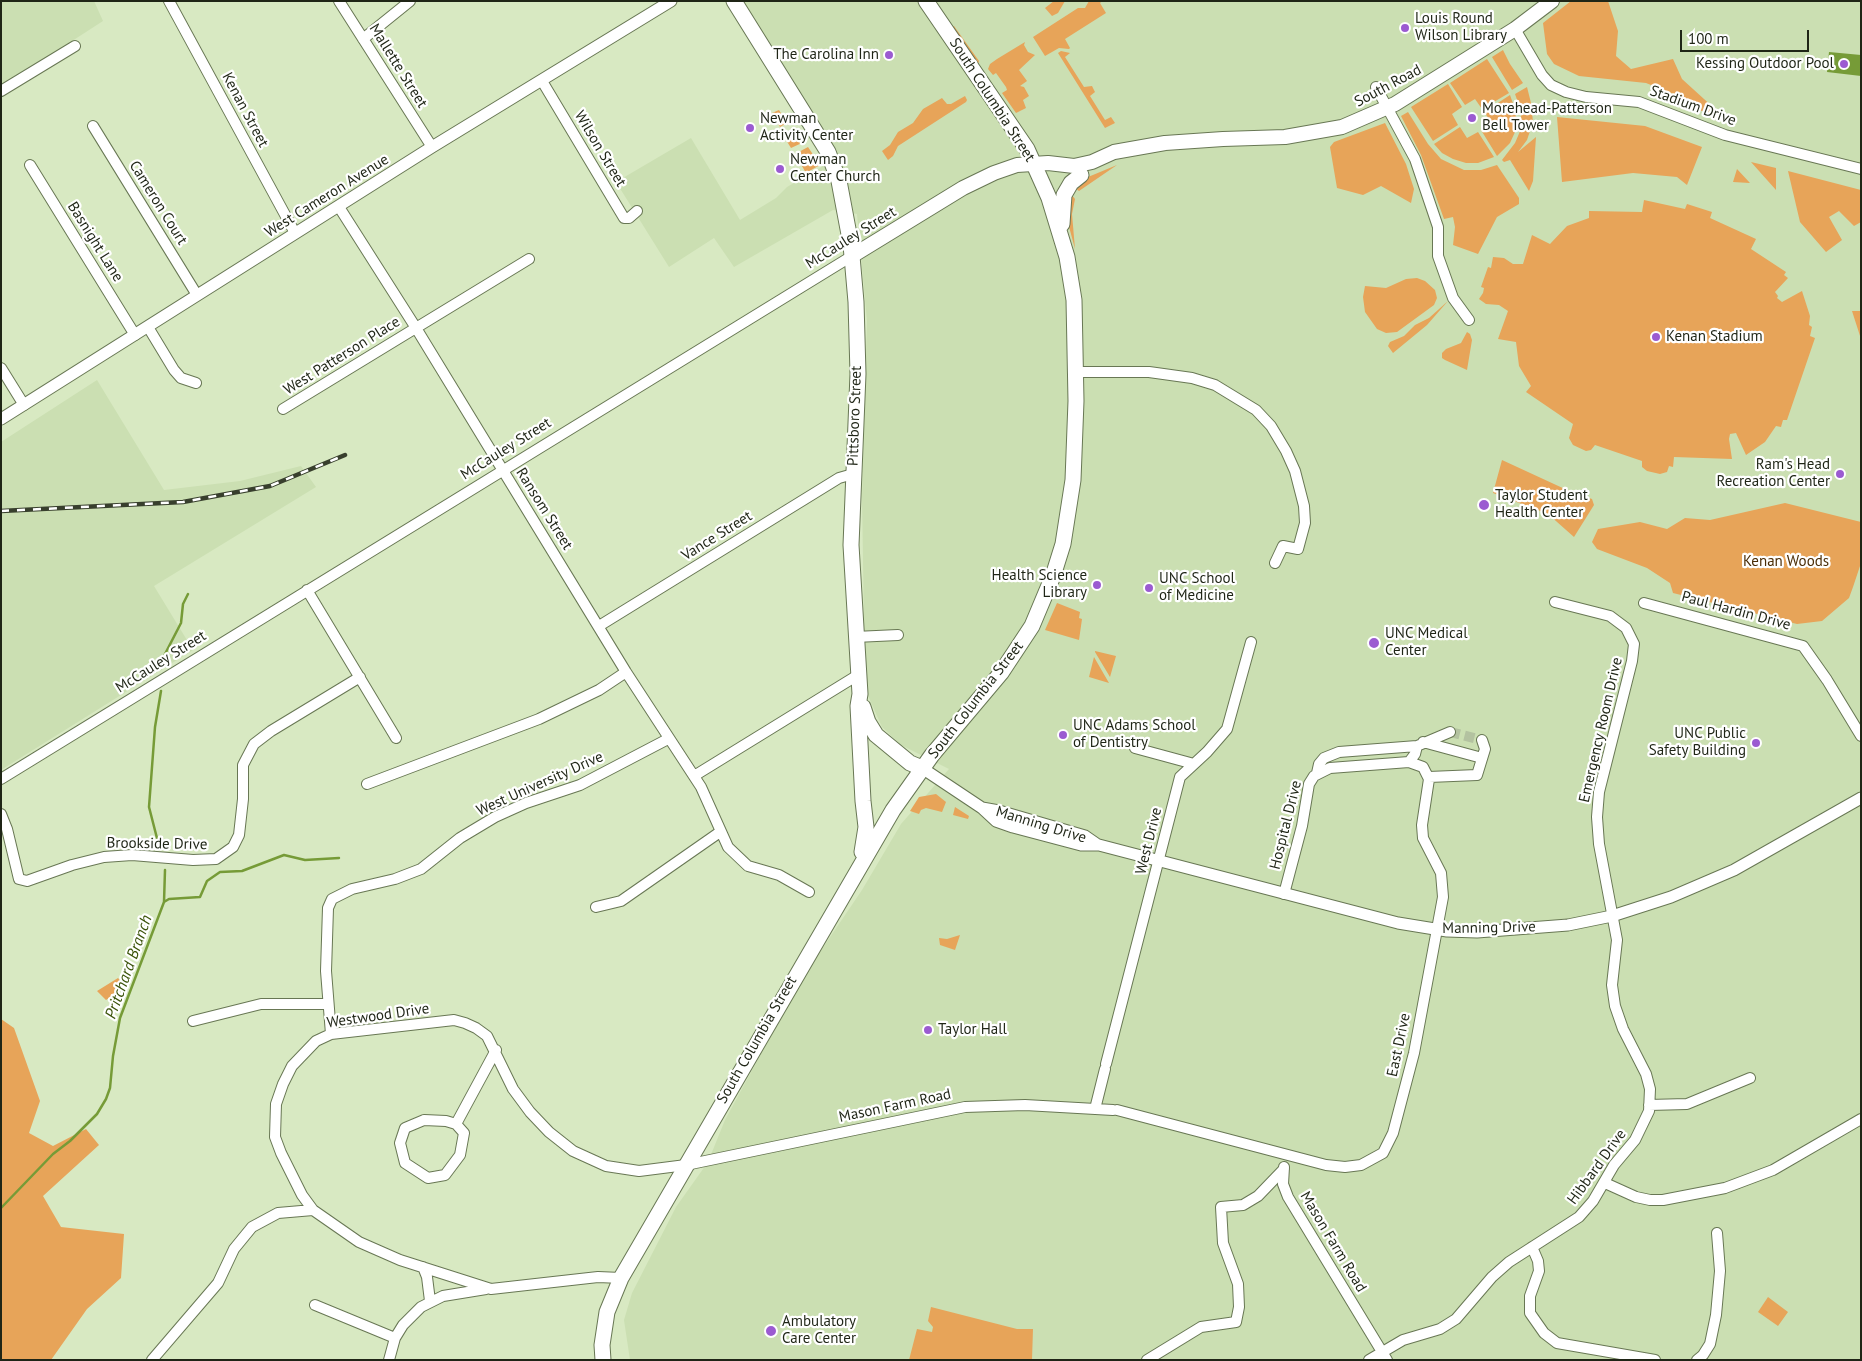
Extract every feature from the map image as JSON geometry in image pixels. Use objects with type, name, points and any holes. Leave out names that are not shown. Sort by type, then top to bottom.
[{"type":"main road","name":"Pittsboro Street","points":[[734,1],[828,152],[839,182],[852,256],[858,365],[852,545],[860,694],[858,706],[866,828],[861,848],[862,859]]},
{"type":"main road","name":"South Columbia Street","points":[[603,1360],[607,1312],[621,1278],[862,859],[922,768],[1006,666],[1032,626],[1048,590],[1063,544],[1072,492],[1076,372],[1074,300],[1062,238],[1049,198],[1034,164],[1014,128],[926,1]]},
{"type":"main road","name":"South Road","points":[[1034,164],[1074,166],[1114,152],[1129,151],[1148,146],[1184,141],[1305,135],[1342,127],[1389,107],[1514,29],[1552,1]]},
{"type":"main road","name":"South Road","points":[[1034,164],[1050,172],[1081,175],[1118,160],[1129,151]]},
{"type":"main road","name":"McCauley Street","points":[[852,256],[980,179],[1017,165],[1034,164]]},
{"type":"main road","points":[[1062,238],[1062,204],[1064,195],[1071,183],[1081,175]]},
{"type":"main road","name":"Manning Drive","points":[[860,694],[865,716],[876,735],[910,763],[922,768]]},
{"type":"street","name":"Kenan Street","points":[[169,1],[295,233]]},
{"type":"street","name":"Mallette Street","points":[[339,1],[432,147]]},
{"type":"street","points":[[363,39],[410,1]]},
{"type":"street","name":"West Cameron Avenue","points":[[1,419],[432,147],[671,1]]},
{"type":"street","name":"Stadium Drive","points":[[1514,29],[1542,75],[1551,85],[1566,92],[1586,97],[1639,102],[1725,135],[1861,169]]},
{"type":"street","points":[[1,92],[75,46]]},
{"type":"street","name":"Wilson Street","points":[[542,81],[624,218],[629,218],[637,211]]},
{"type":"street","points":[[1376,87],[1389,107],[1415,159],[1438,227],[1438,256],[1453,298],[1469,320]]},
{"type":"street","name":"Cameron Court","points":[[93,126],[197,296]]},
{"type":"street","name":"Basnight Lane","points":[[30,165],[135,335]]},
{"type":"street","name":"Ransom Street","points":[[339,207],[416,328],[626,672],[668,739],[694,776],[712,810],[720,832],[733,854],[748,866],[779,875],[809,892]]},
{"type":"street","name":"McCauley Street","points":[[1,779],[852,256]]},
{"type":"street","name":"West Patterson Place","points":[[283,409],[529,259]]},
{"type":"street","points":[[148,327],[181,378],[196,383]]},
{"type":"street","points":[[1,368],[24,405]]},
{"type":"street","points":[[1076,372],[1149,372],[1186,377],[1215,385],[1256,410],[1271,426],[1286,451],[1295,470],[1304,506],[1305,523],[1298,550],[1283,546],[1275,562]]},
{"type":"street","name":"Vance Street","points":[[599,626],[838,478],[853,474]]},
{"type":"street","points":[[307,590],[396,738]]},
{"type":"street","name":"Emergency Room Drive","points":[[1555,602],[1610,616],[1626,628],[1634,644],[1634,654],[1597,804],[1599,844],[1612,916]]},
{"type":"street","name":"Paul Hardin Drive","points":[[1644,603],[1803,646],[1827,680],[1861,736]]},
{"type":"street","points":[[856,637],[898,635]]},
{"type":"street","name":"West Drive","points":[[1095,1109],[1180,777],[1226,729],[1251,642]]},
{"type":"street","points":[[367,784],[539,719],[599,690],[626,672]]},
{"type":"street","points":[[694,776],[858,675]]},
{"type":"street","name":"Brookside Drive","points":[[1,814],[7,829],[19,879],[27,881],[72,865],[104,857],[151,856],[216,859],[226,854],[233,847],[239,835],[243,799],[243,765],[254,744],[271,731],[360,677]]},
{"type":"street","points":[[1317,773],[1319,764],[1324,758],[1339,752],[1420,744],[1450,732]]},
{"type":"street","name":"West University Drive","points":[[332,1034],[328,1004],[328,908],[332,899],[346,891],[395,879],[421,868],[460,838],[495,817],[580,785],[668,739]]},
{"type":"street","points":[[1429,777],[1443,775],[1473,777],[1479,772],[1485,745],[1482,740]]},
{"type":"street","points":[[1420,744],[1482,758]]},
{"type":"street","points":[[1420,744],[1416,754],[1409,762],[1423,767],[1429,777],[1422,832],[1425,846],[1440,873],[1443,889],[1436,929]]},
{"type":"street","points":[[1135,748],[1194,764]]},
{"type":"street","name":"Hospital Drive","points":[[1284,894],[1302,826],[1309,784],[1317,773],[1330,768],[1409,762]]},
{"type":"street","name":"Manning Drive","points":[[922,768],[982,808],[996,821],[1013,827],[1081,845],[1098,845],[1390,921],[1436,929],[1477,932],[1537,928],[1612,916],[1671,897],[1718,878],[1861,798]]},
{"type":"street","points":[[596,907],[621,901],[720,832]]},
{"type":"street","name":"Hibbard Drive","points":[[1369,1360],[1384,1356],[1403,1340],[1440,1329],[1456,1319],[1492,1277],[1532,1247],[1579,1217],[1605,1183],[1614,1165],[1642,1130],[1650,1105],[1650,1089],[1646,1074],[1623,1029],[1614,1006],[1612,985],[1617,943],[1612,916]]},
{"type":"street","name":"East Drive","points":[[1286,1156],[1345,1167],[1362,1165],[1374,1160],[1383,1154],[1389,1145],[1420,1023],[1436,929]]},
{"type":"street","points":[[193,1021],[261,1004],[328,1004]]},
{"type":"street","name":"Westwood Drive","points":[[621,1278],[598,1277],[491,1289],[423,1267],[359,1242],[314,1210],[298,1188],[281,1153],[276,1137],[274,1120],[281,1091],[292,1066],[316,1041],[332,1034],[454,1020],[476,1028],[487,1036],[496,1050],[513,1089],[530,1112],[549,1132],[573,1151],[606,1166],[631,1170],[640,1171],[686,1165]]},
{"type":"street","points":[[456,1124],[496,1050]]},
{"type":"street","points":[[1650,1105],[1687,1104],[1750,1078]]},
{"type":"street","name":"Mason Farm Road","points":[[686,1165],[965,1107],[1024,1105],[1115,1110],[1286,1156],[1283,1184],[1288,1197],[1384,1356]]},
{"type":"street","points":[[424,1120],[446,1121],[456,1124],[464,1133],[460,1155],[445,1175],[428,1178],[405,1163],[400,1143],[405,1128],[424,1120]]},
{"type":"street","points":[[1605,1183],[1636,1197],[1650,1200],[1663,1200],[1725,1188],[1772,1170],[1861,1120]]},
{"type":"street","points":[[1147,1360],[1200,1327],[1236,1322],[1239,1307],[1238,1284],[1223,1243],[1221,1207],[1243,1205],[1258,1196],[1284,1169]]},
{"type":"street","points":[[152,1360],[218,1283],[234,1249],[252,1227],[278,1212],[314,1210]]},
{"type":"street","points":[[1697,1360],[1703,1355],[1710,1344],[1716,1315],[1720,1271],[1717,1233]]},
{"type":"street","points":[[1532,1247],[1538,1261],[1539,1271],[1530,1296],[1530,1313],[1537,1325],[1548,1336],[1557,1343],[1583,1349],[1655,1360]]},
{"type":"street","points":[[423,1267],[427,1277],[430,1301]]},
{"type":"street","points":[[389,1360],[395,1338],[411,1316],[430,1301],[455,1292],[491,1289]]},
{"type":"street","points":[[315,1305],[395,1338]]},
{"type":"shaded area","points":[[1,1],[94,1],[103,21],[1,87]]},
{"type":"shaded area","points":[[742,1],[1861,1],[1861,1360],[630,1360],[624,1320],[632,1293],[676,1207],[708,1162],[725,1120],[803,977],[862,890],[901,824],[949,769],[901,745],[882,727],[865,689],[862,497],[867,321],[857,214],[833,210],[734,267],[714,238],[669,267],[616,182],[691,138],[740,220],[776,198],[787,187],[837,158]]},
{"type":"shaded area","name":"Kessing Outdoor Pool","points":[[1829,52],[1861,55],[1861,76],[1827,72]]},
{"type":"shaded area","points":[[97,380],[164,490],[240,481],[301,466],[316,487],[154,586],[193,650],[1,770],[1,442]]},
{"type":"green space","points":[[1054,1],[1065,1],[1058,13],[1052,16],[1045,8]]},
{"type":"green space","points":[[1089,1],[1102,1],[1100,3],[1106,13],[1065,39],[1069,49],[1059,48],[1045,56],[1033,37],[1078,8],[1085,8]]},
{"type":"green space","points":[[1571,1],[1608,1],[1618,31],[1616,56],[1631,69],[1673,59],[1682,79],[1715,109],[1710,113],[1698,110],[1681,97],[1646,83],[1579,76],[1554,64],[1547,54],[1543,23]]},
{"type":"green space","points":[[954,26],[979,61],[978,65],[952,27]]},
{"type":"green space","points":[[1025,42],[1024,45],[1028,52],[1035,55],[1019,70],[1027,81],[1020,86],[1024,87],[1029,96],[1023,100],[1026,108],[1016,113],[1002,93],[1007,90],[1006,87],[996,73],[993,75],[988,69],[990,64]]},
{"type":"green space","points":[[1503,50],[1523,83],[1512,90],[1492,57]]},
{"type":"green space","points":[[1061,51],[1070,53],[1065,57],[1084,87],[1092,86],[1095,92],[1090,96],[1105,120],[1111,117],[1115,123],[1105,128],[1058,53]]},
{"type":"green space","points":[[1487,59],[1509,93],[1482,109],[1475,99],[1465,105],[1450,83]]},
{"type":"green space","points":[[1448,84],[1462,107],[1452,114],[1458,125],[1433,141],[1411,107]]},
{"type":"green space","points":[[1527,87],[1533,122],[1527,140],[1518,152],[1536,137],[1533,181],[1529,191],[1510,160],[1504,162],[1502,160],[1515,143],[1521,129],[1521,111],[1515,94]]},
{"type":"green space","points":[[1510,95],[1516,112],[1515,132],[1510,143],[1497,156],[1481,130],[1492,123],[1484,112]]},
{"type":"green space","points":[[965,96],[966,102],[898,146],[893,156],[888,160],[882,151],[890,145],[898,132],[913,123],[923,109],[942,98],[947,104],[951,104]]},
{"type":"green space","points":[[779,110],[787,123],[780,127],[772,113]]},
{"type":"green space","points":[[1408,112],[1428,144],[1441,159],[1464,170],[1481,170],[1497,165],[1519,198],[1519,204],[1497,217],[1478,254],[1453,245],[1455,227],[1453,217],[1444,219],[1421,155],[1401,116]]},
{"type":"green space","points":[[1557,117],[1645,126],[1702,147],[1687,185],[1677,177],[1633,173],[1562,182]]},
{"type":"green space","points":[[1385,123],[1406,164],[1414,189],[1411,203],[1381,186],[1363,195],[1337,188],[1330,147],[1334,142]]},
{"type":"green space","points":[[1460,127],[1467,138],[1478,132],[1494,157],[1478,163],[1466,163],[1442,153],[1434,144]]},
{"type":"green space","points":[[798,132],[804,142],[791,148],[786,140]]},
{"type":"green space","points":[[808,147],[820,165],[806,173],[795,154]]},
{"type":"green space","points":[[1751,162],[1776,168],[1776,190]]},
{"type":"green space","points":[[1117,165],[1079,191],[1075,188],[1088,177]]},
{"type":"green space","points":[[1737,169],[1750,183],[1733,182]]},
{"type":"green space","points":[[1788,171],[1861,190],[1861,222],[1854,226],[1839,211],[1829,217],[1842,240],[1826,252],[1800,222]]},
{"type":"green space","points":[[1071,194],[1075,199],[1072,214],[1075,249],[1067,219]]},
{"type":"green space","name":"Kenan Stadium","points":[[1644,200],[1685,209],[1687,204],[1712,212],[1710,218],[1756,239],[1751,249],[1786,272],[1784,275],[1788,278],[1775,292],[1778,296],[1777,298],[1782,302],[1802,291],[1810,316],[1809,325],[1812,327],[1810,336],[1815,338],[1787,420],[1783,420],[1781,427],[1776,426],[1765,442],[1746,455],[1736,433],[1730,434],[1732,459],[1674,457],[1673,467],[1669,466],[1667,472],[1660,474],[1647,471],[1642,467],[1642,461],[1595,445],[1591,450],[1586,451],[1573,445],[1569,438],[1573,424],[1526,392],[1531,386],[1519,366],[1516,342],[1498,339],[1508,311],[1499,305],[1486,304],[1479,299],[1484,288],[1481,287],[1488,267],[1491,268],[1493,257],[1504,258],[1513,264],[1523,264],[1532,235],[1550,244],[1567,226],[1589,218],[1589,211],[1642,212]]},
{"type":"green space","points":[[1417,278],[1425,281],[1435,290],[1437,298],[1434,305],[1397,332],[1386,333],[1377,329],[1365,312],[1363,297],[1365,286],[1386,288],[1406,279]]},
{"type":"green space","points":[[1448,301],[1427,325],[1393,353],[1388,346],[1390,342],[1404,336],[1415,325],[1429,318]]},
{"type":"green space","points":[[1852,311],[1861,311],[1861,339]]},
{"type":"green space","points":[[1467,332],[1472,340],[1467,370],[1442,358],[1442,353],[1446,349],[1461,343]]},
{"type":"green space","points":[[1502,460],[1567,490],[1592,499],[1594,505],[1574,537],[1548,514],[1493,493]]},
{"type":"green space","name":"Kenan Woods","points":[[1785,503],[1861,522],[1861,563],[1849,598],[1822,621],[1797,624],[1673,593],[1670,583],[1647,568],[1597,549],[1592,542],[1598,529],[1640,522],[1667,529],[1685,518],[1710,520]]},
{"type":"green space","points":[[1057,603],[1080,612],[1079,618],[1082,619],[1079,640],[1045,630]]},
{"type":"green space","points":[[1095,652],[1116,656],[1110,677]]},
{"type":"green space","points":[[1094,657],[1109,683],[1089,677]]},
{"type":"green space","points":[[936,794],[946,802],[942,812],[926,808],[921,810],[919,814],[910,811],[919,797]]},
{"type":"green space","points":[[955,807],[969,816],[968,819],[953,815]]},
{"type":"green space","points":[[960,935],[955,950],[940,945],[939,938],[947,939]]},
{"type":"green space","points":[[118,978],[126,987],[106,1000],[97,991]]},
{"type":"green space","points":[[1,1019],[14,1028],[40,1101],[29,1133],[53,1146],[86,1129],[99,1145],[43,1196],[61,1227],[124,1234],[121,1278],[87,1309],[51,1360],[1,1360]]},
{"type":"green space","points":[[1768,1297],[1788,1312],[1778,1326],[1758,1312]]},
{"type":"green space","points":[[931,1307],[1017,1329],[1033,1329],[1032,1360],[909,1360],[917,1329],[932,1332],[933,1327],[928,1321]]},
{"type":"waterway","points":[[162,666],[165,654],[181,623],[183,604],[188,594]]},
{"type":"waterway","points":[[159,846],[149,807],[155,727],[161,691]]},
{"type":"waterway","points":[[164,902],[169,899],[200,897],[207,881],[220,872],[242,871],[284,855],[305,860],[339,858]]},
{"type":"waterway","name":"Pritchard Branch","points":[[1,1208],[53,1154],[70,1141],[97,1114],[106,1099],[110,1088],[113,1056],[120,1018],[164,902],[165,870]]},
{"type":"tunnel","points":[[1450,732],[1482,740]]},
{"type":"railway","points":[[1,511],[183,502],[270,486],[345,455]]},
{"type":"place","name":"Louis Round Wilson Library","points":[[1405,28]]},
{"type":"place","name":"The Carolina Inn","points":[[889,55]]},
{"type":"place","name":"Kessing Outdoor Pool","points":[[1844,64]]},
{"type":"place","name":"Morehead-Patterson Bell Tower","points":[[1472,118]]},
{"type":"place","name":"Newman Activity Center","points":[[750,128]]},
{"type":"place","name":"Newman Center Church","points":[[780,169]]},
{"type":"place","name":"Kenan Stadium","points":[[1656,337]]},
{"type":"place","name":"Ram's Head Recreation Center","points":[[1840,474]]},
{"type":"place","name":"Taylor Student Health Center","points":[[1484,505]]},
{"type":"place","name":"Health Science Library","points":[[1097,585]]},
{"type":"place","name":"UNC School of Medicine","points":[[1149,588]]},
{"type":"place","name":"UNC Medical Center","points":[[1374,643]]},
{"type":"place","name":"UNC Adams School of Dentistry","points":[[1063,735]]},
{"type":"place","name":"UNC Public Safety Building","points":[[1756,743]]},
{"type":"place","name":"Taylor Hall","points":[[928,1030]]},
{"type":"place","name":"Ambulatory Care Center","points":[[771,1331]]}]
